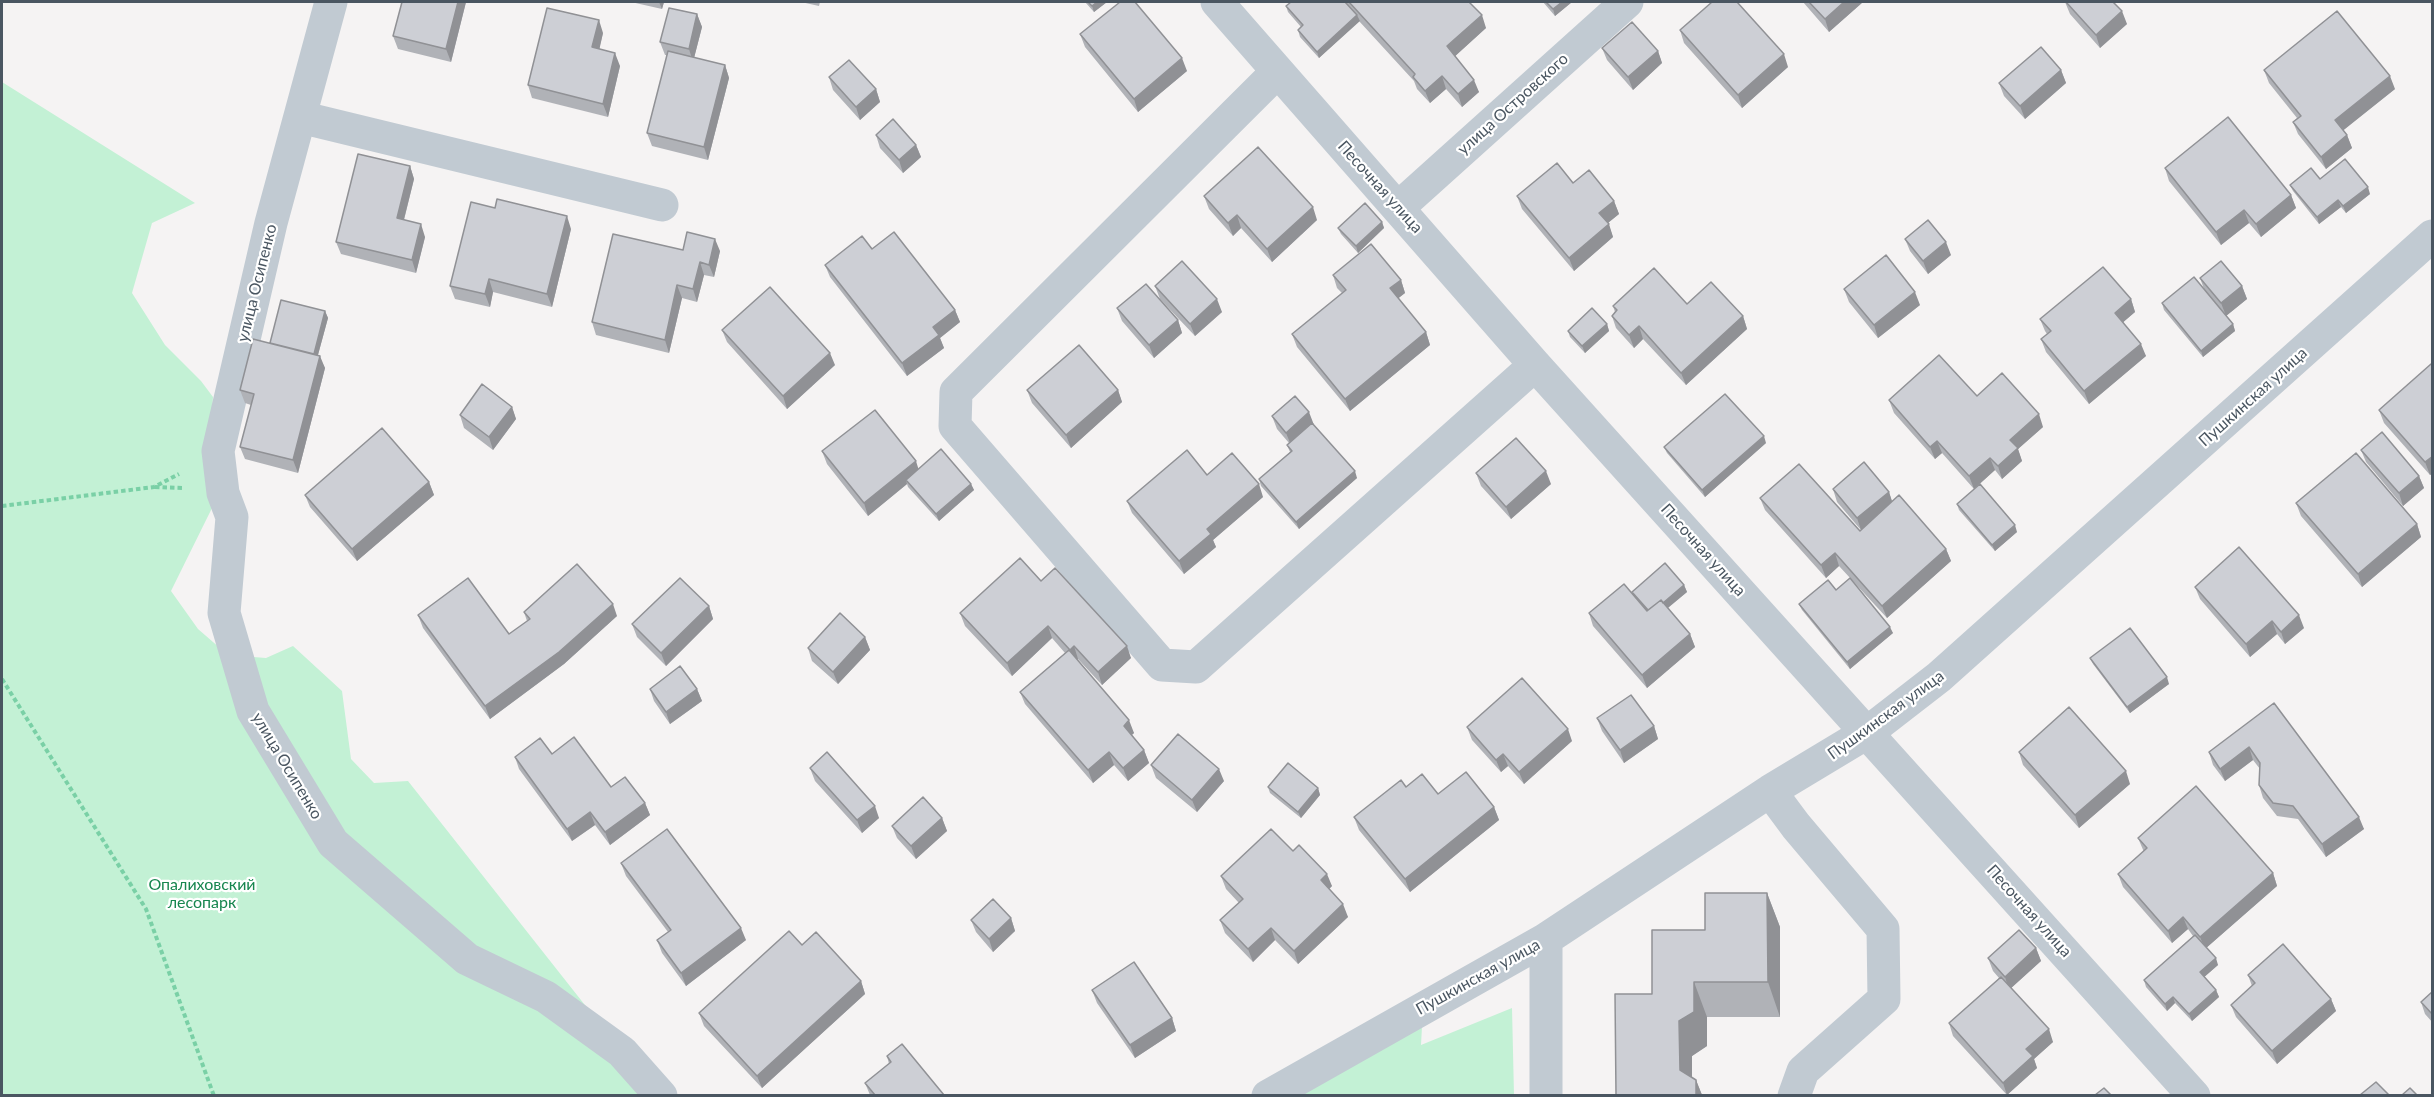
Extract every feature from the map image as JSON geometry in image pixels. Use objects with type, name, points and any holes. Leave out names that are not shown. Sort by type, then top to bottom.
[{"type":"street","name":"улица Осипенко","points":[[331,2],[271,223],[218,451],[222,493],[232,517],[224,613],[253,711],[333,843],[467,959],[546,997],[622,1052],[661,1095]]},
{"type":"street","name":"Песочная улица","points":[[1217,2],[1399,207],[1535,365],[2194,1095]]},
{"type":"street","name":"улица Островского","points":[[1399,207],[1627,2]]},
{"type":"street","points":[[1277,72],[956,392],[955,426],[1162,665],[1196,667],[1535,365]]},
{"type":"street","points":[[300,117],[662,205]]},
{"type":"street","name":"Пушкинская улица","points":[[1268,1095],[1546,939],[1770,791],[1868,732],[1940,677],[2433,237]]},
{"type":"street","points":[[1770,791],[1796,826],[1883,929],[1884,999],[1803,1071],[1794,1095]]},
{"type":"street","points":[[1546,939],[1546,1095]]},
{"type":"path","points":[[2,506],[154,487],[198,465],[218,451]]},
{"type":"path","points":[[2,679],[146,909],[214,1095]]},
{"type":"green space","name":"Опалиховский лесопарк","points":[[2,82],[195,203],[152,223],[132,293],[165,345],[201,381],[213,397],[209,460],[213,506],[171,591],[198,629],[228,655],[266,658],[293,646],[342,691],[351,759],[374,783],[408,781],[622,1052],[661,1095],[2,1095]]},
{"type":"green space","points":[[1423,1008],[1421,1045],[1512,1008],[1514,1095],[1268,1096]]},
{"type":"building","points":[[402,2],[458,2],[446,49],[393,36]]},
{"type":"building","points":[[1120,2],[1135,2],[1182,58],[1134,99],[1080,34]]},
{"type":"building","points":[[1291,2],[1345,2],[1357,15],[1317,52],[1298,30],[1303,25],[1286,6]]},
{"type":"building","points":[[1349,2],[1469,2],[1482,15],[1447,46],[1474,80],[1458,94],[1442,76],[1425,91],[1413,77],[1415,74]]},
{"type":"building","points":[[1546,2],[1562,2],[1553,9]]},
{"type":"building","points":[[1712,2],[1737,2],[1784,54],[1738,95],[1680,30]]},
{"type":"building","points":[[1809,2],[1844,2],[1825,19]]},
{"type":"building","points":[[2066,2],[2113,2],[2122,11],[2096,35]]},
{"type":"building","points":[[547,8],[599,20],[592,47],[615,53],[603,104],[528,85]]},
{"type":"building","points":[[669,8],[697,14],[689,49],[660,42]]},
{"type":"building","points":[[2337,11],[2390,76],[2335,120],[2347,135],[2321,157],[2293,122],[2301,116],[2264,70]]},
{"type":"building","points":[[1632,22],[1658,51],[1628,77],[1602,48]]},
{"type":"building","points":[[2041,47],[2061,70],[2020,106],[1999,83]]},
{"type":"building","points":[[668,51],[725,65],[704,147],[647,133]]},
{"type":"building","points":[[849,60],[876,89],[856,107],[829,77]]},
{"type":"building","points":[[2228,117],[2291,195],[2256,224],[2244,210],[2216,232],[2165,168]]},
{"type":"building","points":[[893,119],[916,145],[899,160],[876,135]]},
{"type":"building","points":[[1258,147],[1313,207],[1267,249],[1237,215],[1228,223],[1204,196]]},
{"type":"building","points":[[358,154],[410,166],[397,218],[421,224],[412,260],[336,242]]},
{"type":"building","points":[[2345,159],[2368,187],[2343,206],[2338,200],[2317,217],[2290,185],[2311,168],[2320,179]]},
{"type":"building","points":[[1557,163],[1573,183],[1589,170],[1614,201],[1599,213],[1609,224],[1569,258],[1517,196]]},
{"type":"building","points":[[497,199],[567,216],[547,294],[489,279],[485,294],[450,286],[471,202],[495,208]]},
{"type":"building","points":[[1365,203],[1382,222],[1356,246],[1338,228]]},
{"type":"building","points":[[1928,220],[1946,242],[1923,261],[1905,239]]},
{"type":"building","points":[[687,232],[715,239],[709,265],[700,262],[693,289],[677,285],[665,340],[592,322],[613,234],[683,250]]},
{"type":"building","points":[[894,232],[955,310],[933,327],[939,335],[902,363],[825,265],[862,236],[872,249]]},
{"type":"building","points":[[1371,244],[1401,280],[1390,288],[1426,332],[1345,399],[1292,334],[1346,290],[1333,275]]},
{"type":"building","points":[[1886,255],[1915,292],[1874,325],[1844,289]]},
{"type":"building","points":[[1182,261],[1217,299],[1190,324],[1155,286]]},
{"type":"building","points":[[2221,261],[2242,286],[2221,303],[2200,278]]},
{"type":"building","points":[[2103,267],[2131,299],[2115,313],[2141,344],[2084,391],[2041,339],[2051,331],[2040,319]]},
{"type":"building","points":[[1654,268],[1687,304],[1711,282],[1743,316],[1681,373],[1639,326],[1629,335],[1612,316],[1617,310],[1613,306]]},
{"type":"building","points":[[2194,277],[2233,324],[2201,351],[2162,303]]},
{"type":"building","points":[[1146,284],[1178,320],[1149,345],[1117,308]]},
{"type":"building","points":[[770,287],[830,353],[783,396],[722,330]]},
{"type":"building","points":[[281,300],[325,311],[314,354],[270,343]]},
{"type":"building","points":[[1592,308],[1607,324],[1582,346],[1568,331]]},
{"type":"building","points":[[253,339],[320,356],[293,460],[240,447],[254,394],[240,390]]},
{"type":"building","points":[[1079,345],[1118,390],[1066,435],[1027,390]]},
{"type":"building","points":[[1939,355],[1977,396],[2002,373],[2039,414],[2010,440],[2018,448],[1998,466],[1990,458],[1969,476],[1937,441],[1930,447],[1889,400]]},
{"type":"building","points":[[2431,364],[2433,366],[2433,456],[2425,462],[2379,410]]},
{"type":"building","points":[[482,384],[512,407],[489,437],[460,415]]},
{"type":"building","points":[[1725,394],[1764,436],[1702,490],[1664,447]]},
{"type":"building","points":[[1295,396],[1309,412],[1286,433],[1272,416]]},
{"type":"building","points":[[875,410],[916,461],[864,503],[822,451]]},
{"type":"building","points":[[1312,423],[1355,471],[1296,522],[1259,479],[1292,451],[1287,445]]},
{"type":"building","points":[[382,428],[429,482],[352,549],[305,495]]},
{"type":"building","points":[[2382,432],[2419,476],[2399,493],[2361,450]]},
{"type":"building","points":[[1516,438],[1546,471],[1506,507],[1476,473]]},
{"type":"building","points":[[941,449],[971,484],[936,514],[906,480]]},
{"type":"building","points":[[1187,450],[1207,475],[1232,453],[1259,484],[1207,529],[1211,534],[1179,561],[1127,501]]},
{"type":"building","points":[[2356,453],[2417,524],[2358,574],[2296,503]]},
{"type":"building","points":[[1864,462],[1889,492],[1857,518],[1833,489]]},
{"type":"building","points":[[1799,464],[1860,531],[1899,495],[1946,549],[1882,606],[1835,553],[1821,565],[1760,498]]},
{"type":"building","points":[[1980,484],[2015,525],[1992,545],[1957,504]]},
{"type":"building","points":[[2239,547],[2299,615],[2281,632],[2272,621],[2246,644],[2195,587]]},
{"type":"building","points":[[1020,558],[1041,581],[1055,568],[1127,646],[1098,672],[1074,646],[1070,650],[1048,626],[1007,663],[960,613]]},
{"type":"building","points":[[1665,563],[1684,585],[1663,603],[1661,600],[1648,610],[1632,592]]},
{"type":"building","points":[[577,564],[613,604],[559,652],[485,706],[418,615],[468,578],[509,634],[530,619],[524,612]]},
{"type":"building","points":[[680,578],[709,606],[661,653],[632,624]]},
{"type":"building","points":[[1850,578],[1890,627],[1847,662],[1799,604],[1828,580],[1836,590]]},
{"type":"building","points":[[1624,584],[1647,611],[1661,600],[1690,634],[1642,675],[1589,613]]},
{"type":"building","points":[[840,613],[865,637],[833,672],[808,648]]},
{"type":"building","points":[[2130,628],[2167,677],[2127,707],[2090,658]]},
{"type":"building","points":[[1069,650],[1129,720],[1124,726],[1144,750],[1123,768],[1109,752],[1088,770],[1020,692]]},
{"type":"building","points":[[680,666],[697,689],[666,712],[650,689]]},
{"type":"building","points":[[1522,678],[1568,729],[1519,772],[1503,754],[1496,760],[1467,727]]},
{"type":"building","points":[[1631,695],[1654,726],[1620,750],[1597,718]]},
{"type":"building","points":[[2274,703],[2359,817],[2322,844],[2293,806],[2273,803],[2259,785],[2260,763],[2249,747],[2220,769],[2209,752]]},
{"type":"building","points":[[2069,707],[2126,771],[2075,815],[2019,752]]},
{"type":"building","points":[[1178,734],[1219,769],[1192,800],[1151,765]]},
{"type":"building","points":[[574,737],[611,787],[625,777],[645,803],[605,832],[590,812],[567,829],[515,757],[540,738],[552,754]]},
{"type":"building","points":[[827,752],[875,806],[857,820],[810,768]]},
{"type":"building","points":[[1288,763],[1318,788],[1298,812],[1268,787]]},
{"type":"building","points":[[1466,772],[1494,807],[1405,879],[1354,817],[1401,780],[1406,787],[1422,774],[1438,794]]},
{"type":"building","points":[[2196,786],[2273,873],[2200,937],[2183,917],[2168,931],[2118,874],[2147,848],[2138,838]]},
{"type":"building","points":[[923,797],[942,818],[911,846],[892,826]]},
{"type":"building","points":[[667,829],[741,928],[681,973],[657,940],[671,930],[621,863]]},
{"type":"building","points":[[1271,829],[1293,851],[1299,845],[1327,874],[1321,880],[1343,904],[1294,951],[1271,928],[1248,949],[1220,920],[1243,899],[1221,876]]},
{"type":"building","points":[[1705,893],[1767,893],[1768,982],[1694,982],[1694,1012],[1679,1021],[1680,1070],[1696,1080],[1696,1095],[1616,1095],[1615,994],[1652,994],[1652,930],[1705,930]]},
{"type":"building","points":[[993,899],[1011,918],[989,939],[971,920]]},
{"type":"building","points":[[2019,930],[2036,948],[2005,977],[1988,958]]},
{"type":"building","points":[[789,931],[802,945],[816,932],[861,981],[757,1076],[699,1013]]},
{"type":"building","points":[[2195,935],[2216,958],[2200,972],[2216,990],[2189,1014],[2173,997],[2165,1004],[2144,980]]},
{"type":"building","points":[[2283,944],[2331,999],[2272,1051],[2231,1005],[2255,983],[2248,975]]},
{"type":"building","points":[[1134,962],[1172,1018],[1130,1045],[1092,990]]},
{"type":"building","points":[[2001,977],[2049,1029],[2026,1049],[2033,1056],[2003,1083],[1949,1023]]},
{"type":"building","points":[[2433,991],[2433,1015],[2421,1002]]},
{"type":"building","points":[[902,1044],[944,1095],[875,1095],[865,1083],[891,1062],[887,1056]]},
{"type":"building","points":[[2376,1082],[2389,1095],[2360,1095]]},
{"type":"building","points":[[2104,1088],[2111,1095],[2095,1095]]},
{"type":"building","points":[[2410,1088],[2417,1095],[2402,1095]]}]
